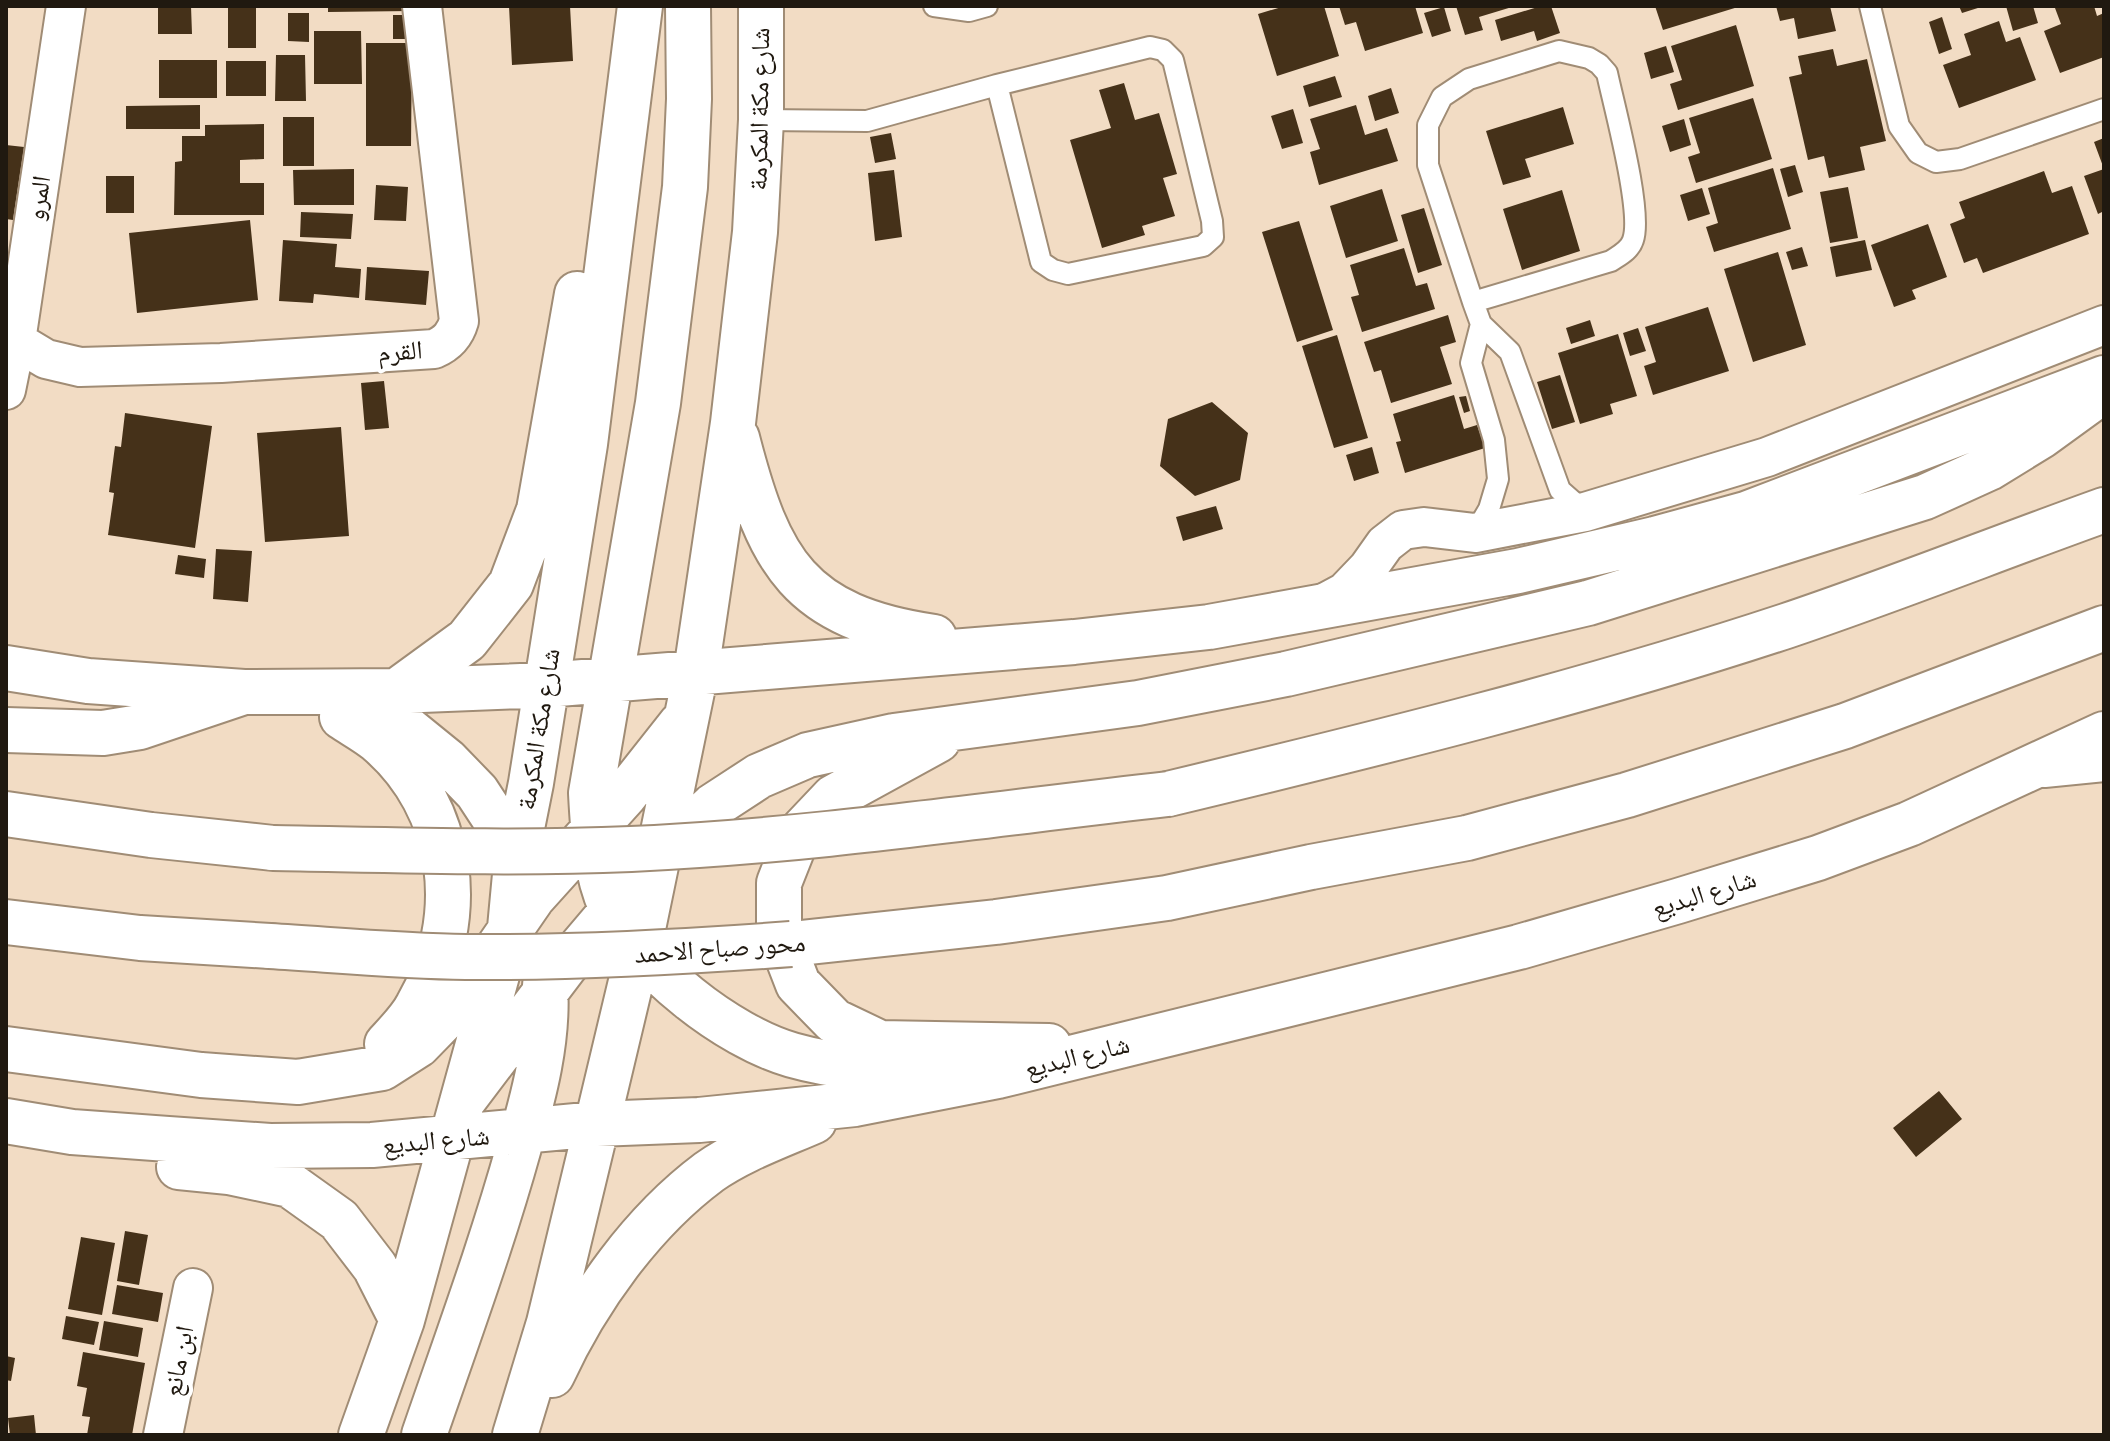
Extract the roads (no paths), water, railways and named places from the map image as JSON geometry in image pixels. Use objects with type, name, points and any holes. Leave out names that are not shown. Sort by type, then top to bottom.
[{"type":"main road","name":"شارع مكة المكرمة","points":[[361,1435],[402,1320],[521,912],[517,853],[591,401],[640,6]]},
{"type":"main road","points":[[688,6],[689,99],[685,187],[658,403],[591,793],[600,872],[612,908],[639,948],[701,1009],[741,1032],[790,1054],[855,1068],[998,1076]]},
{"type":"main road","name":"شارع مكة المكرمة","points":[[515,1435],[549,1323],[639,948],[696,672],[733,423],[755,232],[761,120],[761,6]]},
{"type":"main road","points":[[397,691],[467,640],[511,584],[539,510],[588,226],[619,173]]},
{"type":"main road","points":[[6,730],[103,733],[140,727],[244,692],[397,691],[546,685],[1036,644],[1209,627],[1311,611],[1518,571],[1746,514],[2104,378]]},
{"type":"main road","points":[[458,1120],[545,991],[612,908],[655,860],[713,806],[759,776],[808,755],[894,736],[1152,700],[1413,645],[1588,603],[1925,497],[1989,468],[2104,391]]},
{"type":"main road","points":[[733,423],[750,487],[774,546],[803,586],[850,616],[891,630],[946,638],[1036,644]]},
{"type":"main road","points":[[6,814],[151,835],[273,848],[470,852],[632,849],[773,839],[1168,794],[1442,728],[1787,626],[2104,510]]},
{"type":"main road","name":"محور صباح الاحمد","points":[[6,922],[140,938],[463,957],[663,953],[791,944],[996,922],[1167,898],[1467,838],[1627,795],[1845,726],[2104,628]]},
{"type":"main road","points":[[6,668],[88,681],[292,698],[337,714],[378,741],[411,777],[435,820],[447,867],[449,916],[439,964],[417,1008],[386,1045],[348,1075]]},
{"type":"main road","points":[[329,691],[399,722],[447,761],[477,792],[517,853]]},
{"type":"main road","points":[[6,1049],[201,1075],[298,1082],[382,1068],[418,1045],[462,1000],[521,912],[687,717]]},
{"type":"main road","points":[[965,725],[834,797],[798,835],[779,883],[779,935],[798,984],[834,1021],[880,1043],[1115,1046]]},
{"type":"main road","name":"شارع البديع","points":[[6,1121],[72,1132],[270,1146],[372,1145],[458,1120],[523,1133],[597,1124],[699,1120],[855,1104],[998,1076],[1519,947],[1678,901],[1818,858],[1909,824],[2104,734]]},
{"type":"main road","points":[[424,1435],[507,1192],[535,1088],[543,1036],[545,991],[540,932],[521,912]]},
{"type":"main road","points":[[525,1435],[563,1352],[600,1291],[671,1205],[711,1171],[770,1140],[855,1104]]},
{"type":"main road","points":[[6,1145],[56,1155],[229,1172],[290,1185],[339,1220],[375,1267],[402,1320]]},
{"type":"street","name":"المرو","points":[[6,390],[66,6]]},
{"type":"street","name":"القرم","points":[[16,341],[46,359],[92,368],[434,349],[444,345],[455,333],[459,321],[422,6]]},
{"type":"street","points":[[1311,611],[1345,592],[1385,544],[1403,530],[1424,527],[1475,533],[1585,512],[1767,457],[2104,325]]},
{"type":"street","points":[[2025,770],[2104,762]]},
{"type":"street","name":"ابن مانع","points":[[163,1435],[193,1288]]},
{"type":"lane","points":[[934,6],[969,11],[987,6]]},
{"type":"lane","points":[[1870,6],[1899,126],[1918,153],[1936,162],[1960,159],[2104,109]]},
{"type":"lane","points":[[761,120],[867,121],[997,85],[1150,47],[1163,50],[1173,60],[1212,221],[1213,237],[1203,246],[1068,274],[1053,270],[1041,262],[997,85]]},
{"type":"lane","points":[[1473,302],[1611,261],[1633,243],[1636,214],[1607,73],[1589,58],[1559,51],[1469,79],[1442,97],[1428,125],[1428,165],[1473,302],[1481,324],[1510,352],[1560,490],[1585,512]]},
{"type":"lane","points":[[1475,533],[1489,509],[1498,479],[1494,440],[1471,363],[1481,324]]}]
